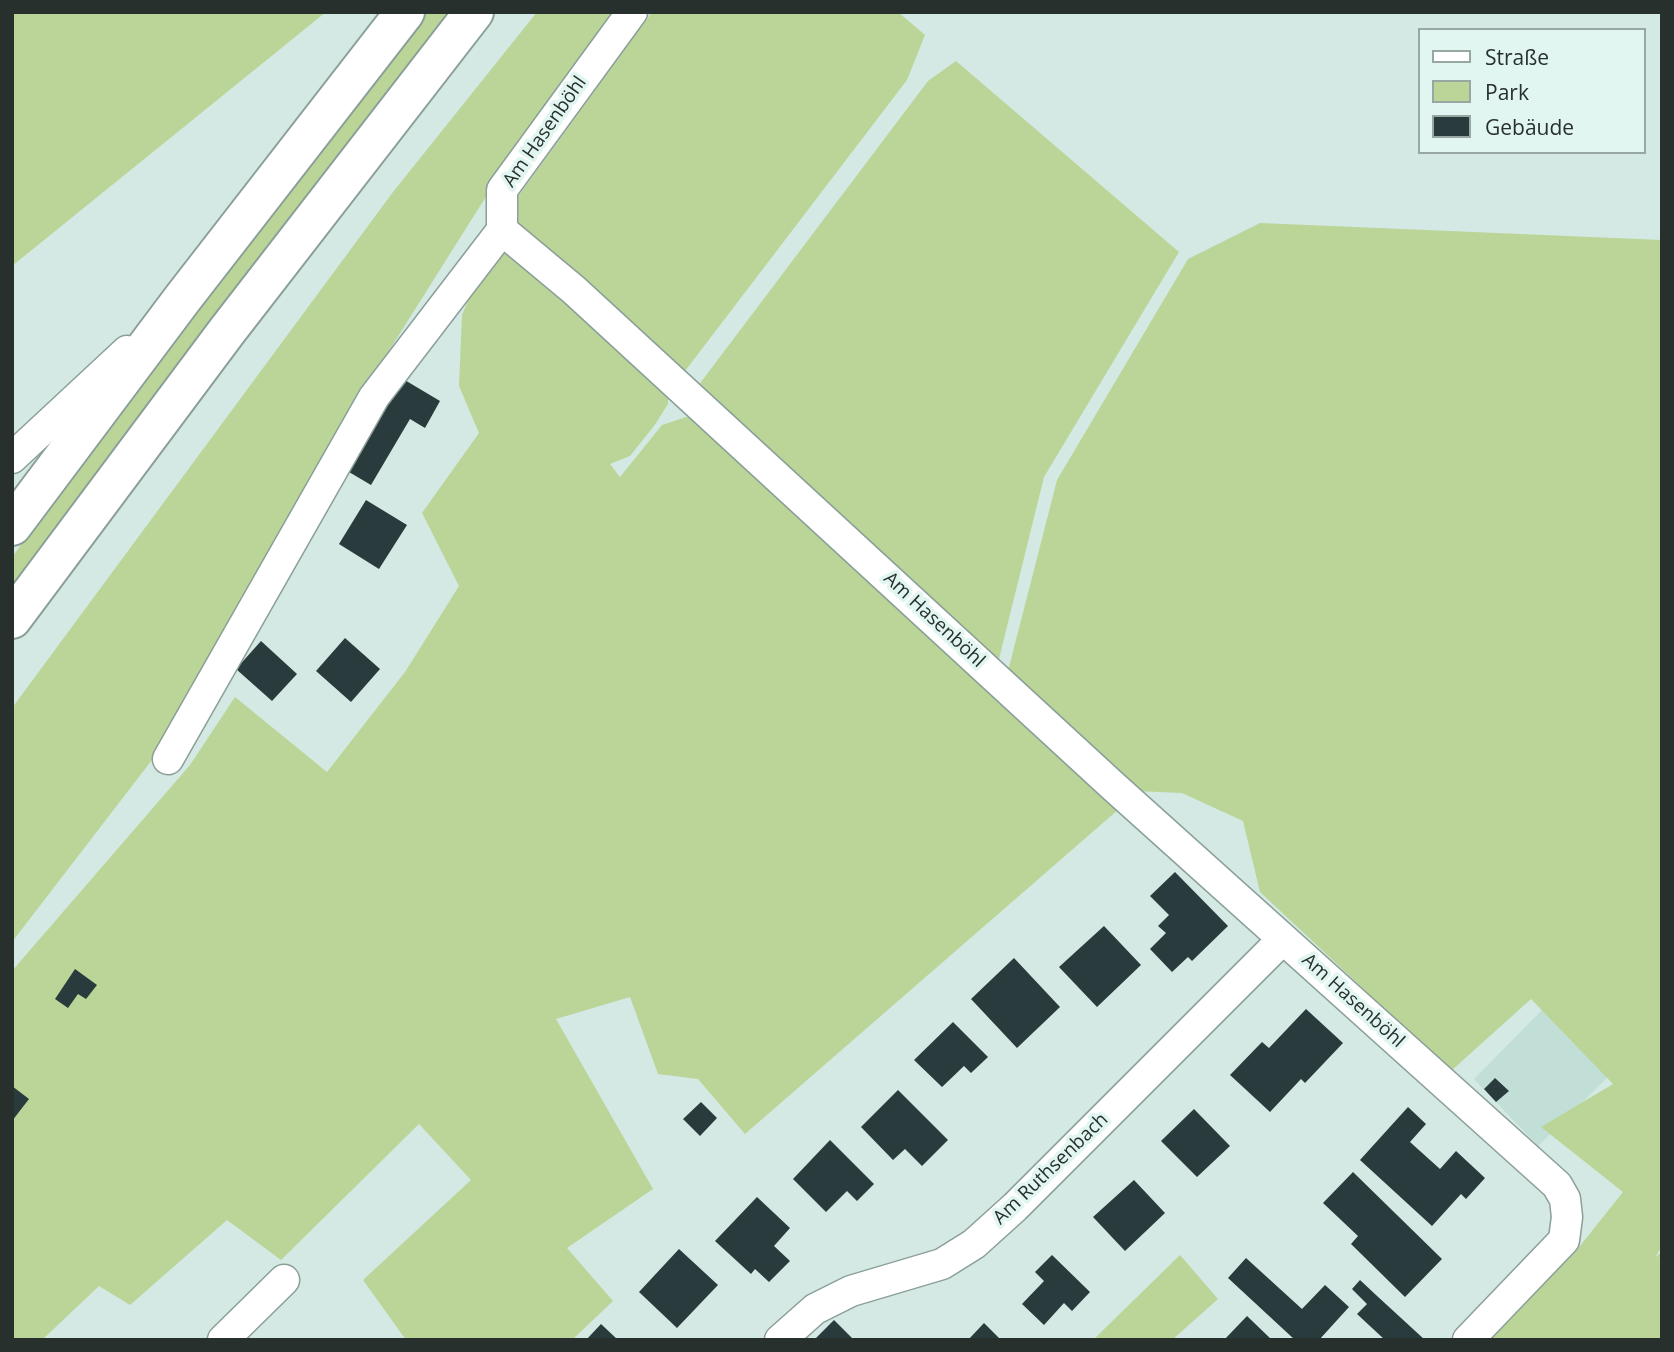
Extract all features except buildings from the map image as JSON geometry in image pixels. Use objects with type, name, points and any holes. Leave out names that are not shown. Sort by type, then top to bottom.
[{"type":"highway","points":[[12,526],[183,298],[405,12]]},
{"type":"highway","points":[[12,619],[236,320],[474,12]]},
{"type":"street","name":"Am Hasenböhl","points":[[632,12],[502,190],[502,230],[574,290],[1139,808],[1557,1185],[1565,1199],[1567,1217],[1564,1240],[1468,1340]]},
{"type":"street","points":[[168,760],[374,397],[502,230]]},
{"type":"street","points":[[12,458],[183,298]]},
{"type":"street","name":"Am Ruthsenbach","points":[[780,1340],[815,1309],[851,1291],[942,1264],[974,1244],[1015,1207],[1283,939]]},
{"type":"street","points":[[223,1340],[284,1280]]},
{"type":"shaded area","points":[[1549,1003],[1614,1071],[1538,1146],[1474,1079]]},
{"type":"green space","points":[[12,12],[326,12],[12,266]]},
{"type":"green space","points":[[427,12],[451,12],[12,588],[12,557],[198,309]]},
{"type":"green space","points":[[537,12],[620,12],[494,184],[356,403],[155,756],[12,942],[12,708],[393,192]]},
{"type":"green space","points":[[652,12],[898,12],[925,35],[907,80],[682,375],[519,229],[517,198]]},
{"type":"green space","points":[[956,61],[1179,252],[1044,477],[998,663],[698,386],[928,81]]},
{"type":"green space","points":[[1260,223],[1662,240],[1662,1246],[1655,1258],[1662,1251],[1662,1340],[1488,1340],[1576,1251],[1623,1192],[1541,1127],[1613,1084],[1531,999],[1451,1071],[1260,892],[1243,821],[1182,793],[1135,791],[1007,675],[1057,480],[1188,259]]},
{"type":"green space","points":[[501,248],[668,386],[668,404],[654,426],[630,456],[610,464],[620,477],[662,425],[695,414],[1119,809],[745,1134],[698,1079],[658,1074],[630,997],[556,1019],[653,1189],[567,1248],[613,1301],[572,1340],[406,1340],[363,1280],[471,1180],[419,1124],[281,1260],[227,1220],[130,1305],[99,1286],[42,1340],[12,1340],[12,971],[190,765],[235,697],[327,772],[405,672],[459,586],[422,513],[479,433],[459,386],[462,315],[481,270]]},
{"type":"green space","points":[[1180,1255],[1218,1299],[1172,1340],[1093,1340]]}]
